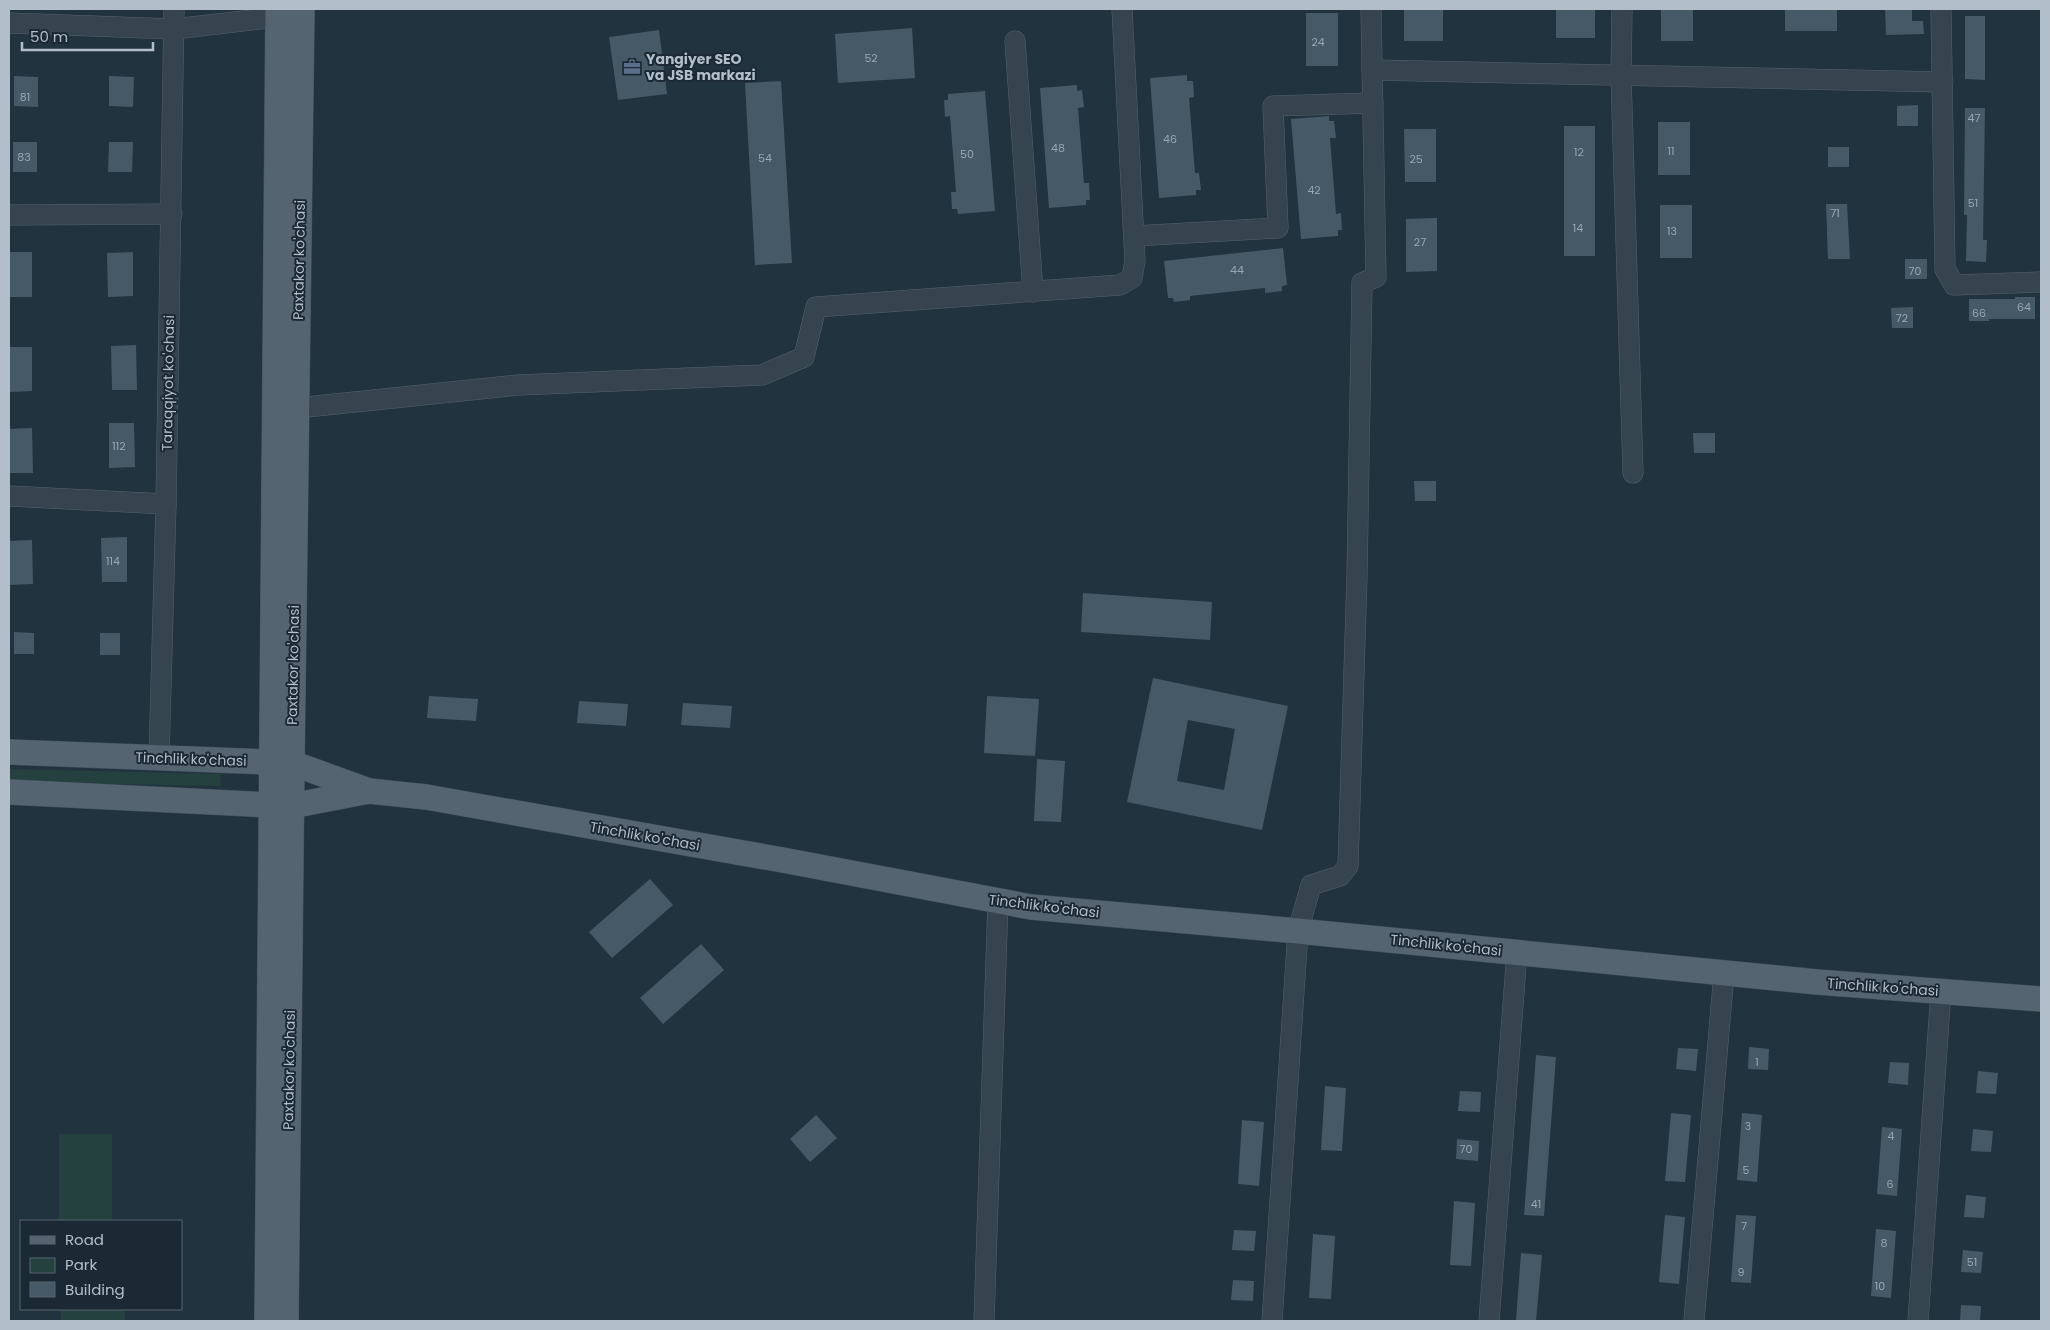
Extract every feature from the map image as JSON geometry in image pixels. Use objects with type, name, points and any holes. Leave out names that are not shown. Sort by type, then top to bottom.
[{"type":"main road","name":"Paxtakor ko'chasi","points":[[282,762],[297,408],[302,9]]},
{"type":"main road","name":"Paxtakor ko'chasi","points":[[278,13],[286,1321]]},
{"type":"main road","name":"Tinchlik ko'chasi","points":[[9,752],[282,762],[369,791],[426,797],[788,861],[1031,907],[1724,972],[2041,999]]},
{"type":"main road","name":"Tinchlik ko'chasi","points":[[9,792],[282,805],[369,791]]},
{"type":"main road","name":"Paxtakor ko'chasi","points":[[267,1321],[282,805]]},
{"type":"street","name":"Taraqqiyot ko'chasi","points":[[159,758],[172,214],[174,9]]},
{"type":"street","points":[[297,408],[518,386],[762,376],[804,357],[816,307],[1120,285],[1132,278],[1135,261],[1122,9]]},
{"type":"street","points":[[1272,1321],[1298,931],[1311,885],[1340,876],[1348,866],[1357,566],[1362,283],[1376,277],[1371,9]]},
{"type":"street","points":[[1622,9],[1621,75],[1633,473]]},
{"type":"street","points":[[1941,9],[1944,269],[1954,286],[2041,282]]},
{"type":"street","points":[[9,23],[174,30],[278,13]]},
{"type":"street","points":[[1015,41],[1033,292]]},
{"type":"street","points":[[1372,70],[1943,82]]},
{"type":"street","points":[[1134,236],[1278,228],[1273,106],[1372,103]]},
{"type":"street","points":[[9,215],[172,214]]},
{"type":"street","points":[[9,496],[166,504]]},
{"type":"street","points":[[984,1321],[998,901]]},
{"type":"street","points":[[1489,1321],[1517,952]]},
{"type":"street","points":[[1694,1321],[1724,972]]},
{"type":"street","points":[[1918,1321],[1941,991]]},
{"type":"green space","points":[[9,769],[220,774],[221,786],[9,782]]},
{"type":"green space","points":[[59,1134],[112,1134],[112,1220],[59,1220]]},
{"type":"green space","points":[[61,1310],[125,1310],[125,1321],[61,1321]]},
{"type":"building","points":[[1404,9],[1443,9],[1443,41],[1404,41]]},
{"type":"building","points":[[1556,9],[1595,9],[1595,38],[1556,38]]},
{"type":"building","points":[[1661,9],[1693,9],[1693,41],[1661,41]]},
{"type":"building","points":[[1785,9],[1837,9],[1837,31],[1785,31]]},
{"type":"building","points":[[1885,9],[1912,9],[1912,21],[1923,21],[1924,34],[1886,35]]},
{"type":"building","points":[[1306,13],[1338,13],[1338,66],[1306,66]]},
{"type":"building","points":[[1965,16],[1985,16],[1985,80],[1965,79]]},
{"type":"building","points":[[912,28],[915,78],[838,83],[835,34]]},
{"type":"building","points":[[659,30],[667,94],[618,100],[609,37]]},
{"type":"building","points":[[1187,75],[1187,81],[1193,81],[1194,97],[1189,98],[1195,173],[1199,173],[1201,190],[1196,190],[1196,195],[1159,198],[1150,78]]},
{"type":"building","points":[[14,76],[38,77],[38,107],[14,106]]},
{"type":"building","points":[[109,76],[134,77],[133,107],[109,106]]},
{"type":"building","points":[[781,81],[792,263],[755,265],[745,83]]},
{"type":"building","points":[[1077,85],[1077,91],[1082,90],[1084,107],[1078,108],[1084,183],[1089,183],[1090,200],[1086,200],[1086,205],[1049,208],[1040,88]]},
{"type":"building","points":[[985,91],[995,211],[958,214],[957,209],[952,209],[951,192],[956,192],[950,116],[945,117],[944,100],[948,100],[948,94]]},
{"type":"building","points":[[1918,105],[1918,126],[1897,126],[1897,106]]},
{"type":"building","points":[[1965,108],[1985,108],[1983,240],[1987,240],[1986,262],[1966,261],[1967,215],[1964,215]]},
{"type":"building","points":[[1329,116],[1329,121],[1334,121],[1336,138],[1330,138],[1336,214],[1341,213],[1342,230],[1338,230],[1338,236],[1301,239],[1291,119]]},
{"type":"building","points":[[1658,122],[1690,122],[1690,175],[1658,175]]},
{"type":"building","points":[[1564,126],[1595,126],[1595,256],[1564,256]]},
{"type":"building","points":[[1404,129],[1436,129],[1436,182],[1405,182]]},
{"type":"building","points":[[13,142],[37,142],[37,172],[13,172]]},
{"type":"building","points":[[109,142],[133,142],[132,172],[108,172]]},
{"type":"building","points":[[1828,147],[1849,147],[1849,167],[1828,167]]},
{"type":"building","points":[[1826,204],[1847,204],[1850,259],[1828,259]]},
{"type":"building","points":[[1660,205],[1692,205],[1692,258],[1660,258]]},
{"type":"building","points":[[1437,218],[1437,271],[1406,272],[1406,219]]},
{"type":"building","points":[[1283,248],[1287,285],[1282,286],[1282,291],[1265,293],[1265,288],[1190,296],[1190,300],[1174,302],[1173,298],[1168,298],[1164,261]]},
{"type":"building","points":[[9,252],[32,252],[32,297],[9,297]]},
{"type":"building","points":[[133,252],[133,296],[108,297],[107,253]]},
{"type":"building","points":[[1905,259],[1927,259],[1927,279],[1905,279]]},
{"type":"building","points":[[2015,297],[2035,297],[2035,319],[1969,321],[1969,299],[2015,299]]},
{"type":"building","points":[[1913,307],[1913,328],[1892,328],[1891,308]]},
{"type":"building","points":[[136,345],[137,390],[112,390],[111,346]]},
{"type":"building","points":[[9,347],[32,347],[32,391],[9,392]]},
{"type":"building","points":[[109,423],[134,423],[135,467],[109,468]]},
{"type":"building","points":[[32,428],[33,473],[9,473],[9,429]]},
{"type":"building","points":[[1693,433],[1715,433],[1715,453],[1694,453]]},
{"type":"building","points":[[1414,481],[1436,481],[1436,501],[1415,501]]},
{"type":"building","points":[[127,537],[127,582],[102,582],[101,538]]},
{"type":"building","points":[[32,540],[33,584],[9,585],[9,541]]},
{"type":"building","points":[[1083,593],[1212,602],[1210,640],[1081,632]]},
{"type":"building","points":[[14,632],[34,633],[34,654],[14,654]]},
{"type":"building","points":[[100,633],[120,633],[120,655],[100,655]]},
{"type":"building","points":[[1153,678],[1288,706],[1262,830],[1127,802]],"holes":[[[1188,720],[1235,729],[1224,790],[1177,781]]]},
{"type":"building","points":[[429,696],[478,699],[476,721],[427,718]]},
{"type":"building","points":[[987,696],[1039,699],[1035,756],[984,753]]},
{"type":"building","points":[[579,701],[628,704],[626,726],[577,723]]},
{"type":"building","points":[[683,703],[732,706],[730,728],[681,725]]},
{"type":"building","points":[[1037,759],[1065,761],[1061,822],[1034,821]]},
{"type":"building","points":[[650,879],[673,905],[612,958],[589,932]]},
{"type":"building","points":[[701,944],[724,970],[663,1024],[640,998]]},
{"type":"building","points":[[1749,1047],[1769,1049],[1768,1070],[1748,1069]]},
{"type":"building","points":[[1678,1048],[1698,1049],[1696,1071],[1676,1069]]},
{"type":"building","points":[[1536,1055],[1556,1057],[1544,1216],[1524,1215]]},
{"type":"building","points":[[1890,1062],[1909,1063],[1908,1085],[1888,1083]]},
{"type":"building","points":[[1978,1071],[1998,1073],[1996,1094],[1976,1093]]},
{"type":"building","points":[[1325,1086],[1346,1088],[1342,1151],[1321,1150]]},
{"type":"building","points":[[1460,1091],[1481,1092],[1480,1112],[1458,1111]]},
{"type":"building","points":[[1671,1113],[1691,1115],[1685,1182],[1665,1181]]},
{"type":"building","points":[[1742,1113],[1762,1115],[1757,1182],[1737,1180]]},
{"type":"building","points":[[816,1115],[837,1138],[810,1162],[790,1139]]},
{"type":"building","points":[[1242,1120],[1264,1122],[1259,1186],[1238,1184]]},
{"type":"building","points":[[1882,1127],[1902,1129],[1897,1196],[1877,1194]]},
{"type":"building","points":[[1973,1129],[1993,1131],[1991,1152],[1971,1151]]},
{"type":"building","points":[[1457,1139],[1479,1141],[1478,1161],[1456,1159]]},
{"type":"building","points":[[1966,1195],[1986,1197],[1984,1218],[1964,1217]]},
{"type":"building","points":[[1454,1201],[1475,1203],[1471,1266],[1450,1265]]},
{"type":"building","points":[[1665,1215],[1685,1217],[1679,1284],[1659,1282]]},
{"type":"building","points":[[1736,1215],[1756,1216],[1751,1283],[1731,1282]]},
{"type":"building","points":[[1876,1229],[1896,1231],[1891,1298],[1871,1296]]},
{"type":"building","points":[[1234,1230],[1256,1231],[1254,1251],[1232,1250]]},
{"type":"building","points":[[1313,1234],[1335,1236],[1331,1299],[1309,1298]]},
{"type":"building","points":[[1963,1250],[1983,1252],[1981,1273],[1961,1272]]},
{"type":"building","points":[[1521,1253],[1542,1255],[1536,1321],[1516,1320]]},
{"type":"building","points":[[1233,1280],[1254,1281],[1253,1301],[1231,1300]]},
{"type":"building","points":[[1961,1305],[1981,1306],[1980,1321],[1960,1321]]},
{"type":"place","name":"Yangiyer SEO va JSB markazi","points":[[632,67]]}]
